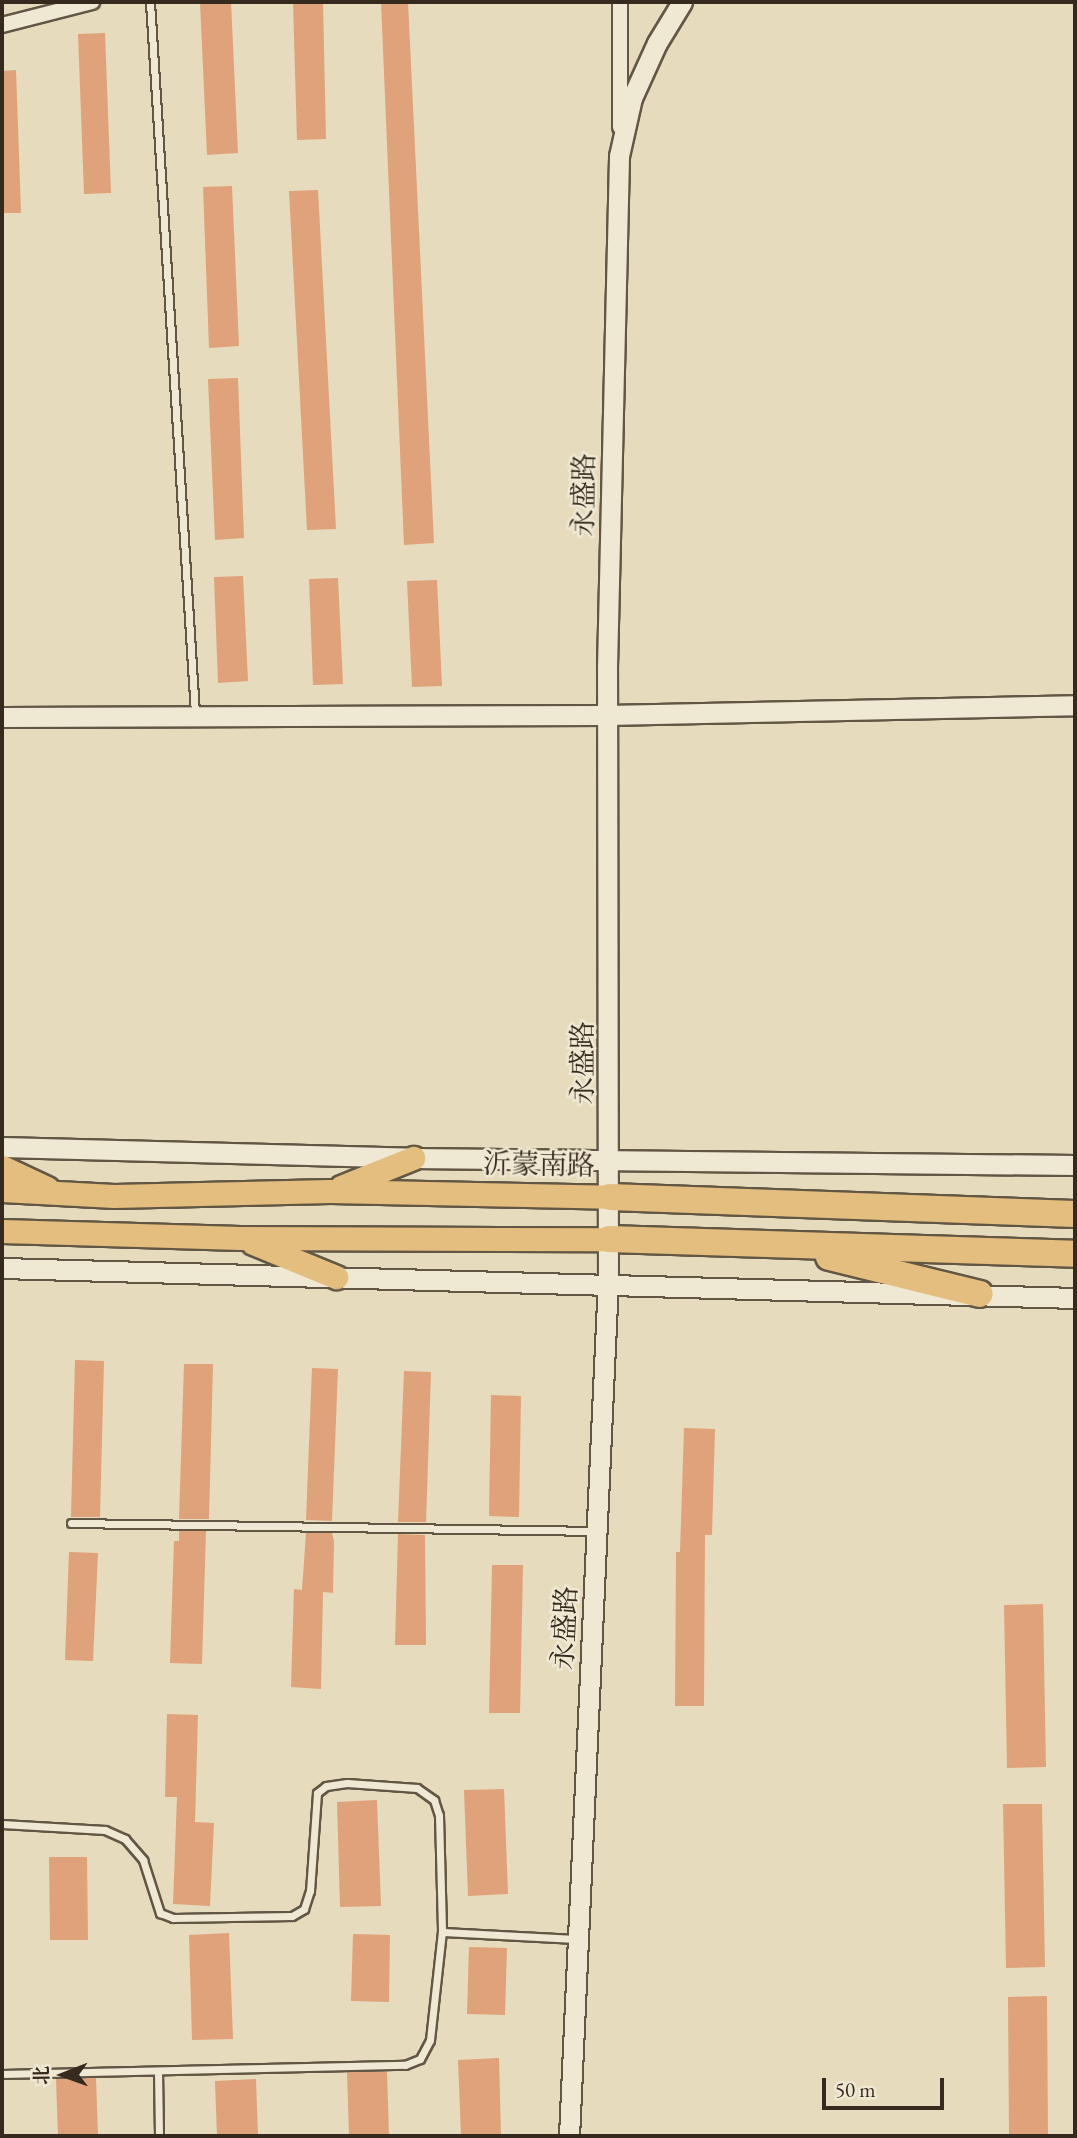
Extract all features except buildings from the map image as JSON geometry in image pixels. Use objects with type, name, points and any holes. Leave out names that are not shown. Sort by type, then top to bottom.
[{"type":"highway","name":"沂蒙南路","points":[[610,1197],[1075,1214]]},
{"type":"highway","points":[[609,1239],[1075,1254]]},
{"type":"highway","points":[[780,1244],[980,1294]]},
{"type":"main road","points":[[330,1191],[413,1158]]},
{"type":"main road","points":[[2,1167],[56,1193]]},
{"type":"main road","name":"沂蒙南路","points":[[2,1190],[56,1193],[330,1191],[610,1197]]},
{"type":"main road","points":[[2,1231],[240,1238],[609,1239]]},
{"type":"main road","points":[[240,1238],[337,1277]]},
{"type":"street","points":[[2,25],[92,2]]},
{"type":"street","points":[[619,156],[620,2]]},
{"type":"street","name":"永盛路","points":[[569,2136],[608,1282],[610,1159],[607,715],[619,156],[632,99],[657,43],[682,2]]},
{"type":"street","points":[[2,717],[607,715],[1075,705]]},
{"type":"street","points":[[2,1147],[413,1158],[1075,1165]]},
{"type":"street","points":[[2,1268],[608,1282],[1075,1298]]},
{"type":"lane","points":[[150,2],[195,718]]},
{"type":"lane","points":[[71,1523],[597,1531]]},
{"type":"lane","points":[[2,1824],[105,1830],[125,1839],[143,1860],[160,1913],[173,1918],[292,1916],[304,1909],[310,1891],[317,1793],[326,1786],[347,1783],[417,1788],[434,1800],[439,1815],[442,1932],[430,2040],[420,2059],[405,2065],[2,2074]]},
{"type":"lane","points":[[442,1932],[578,1939]]},
{"type":"lane","points":[[158,2071],[159,2136]]}]
